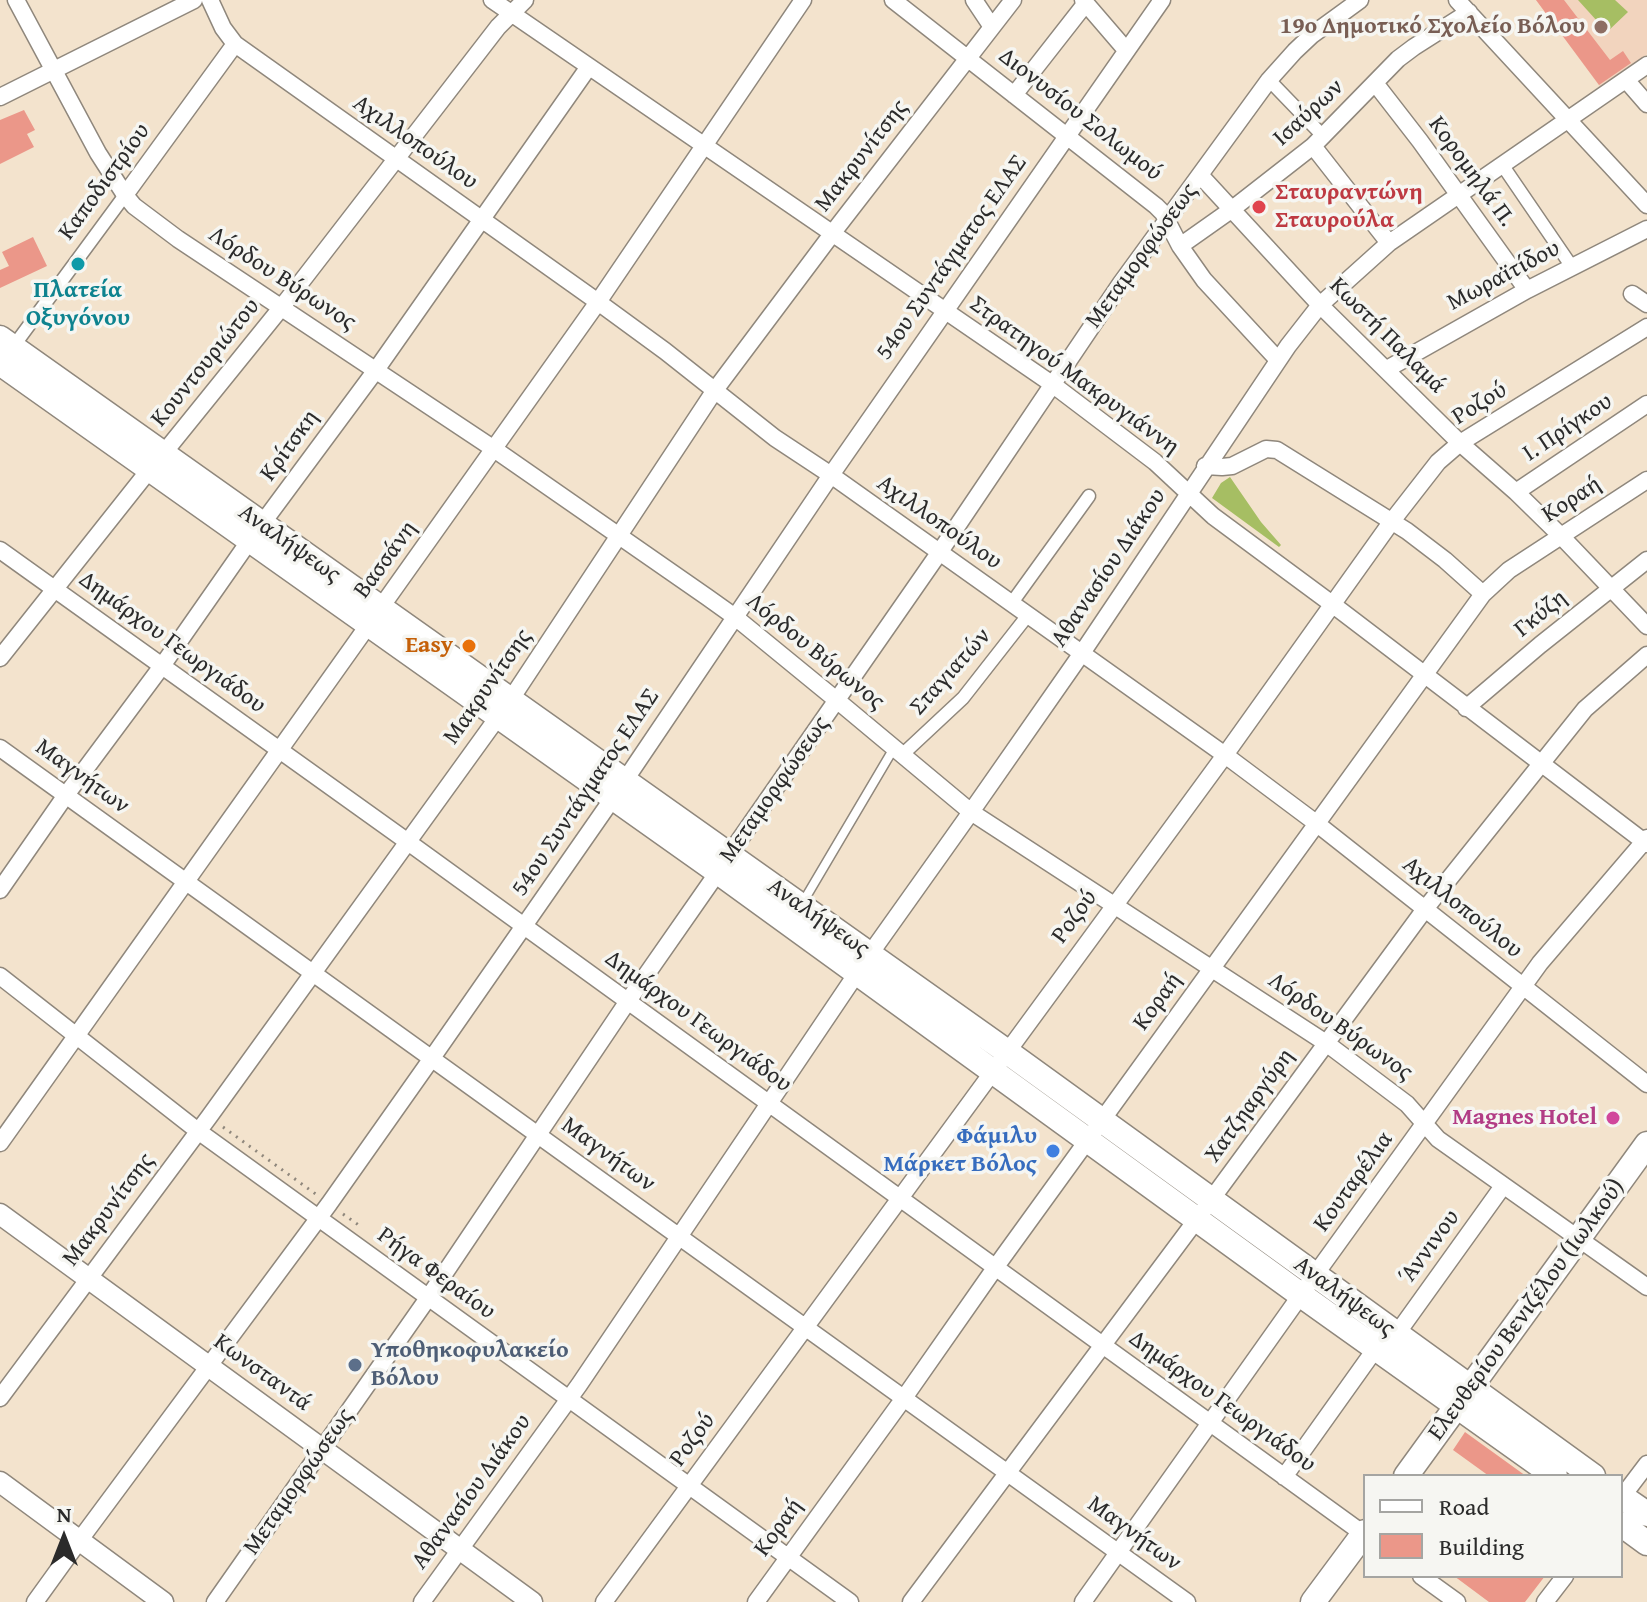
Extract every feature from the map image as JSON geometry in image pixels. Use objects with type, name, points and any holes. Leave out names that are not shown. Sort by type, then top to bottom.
[{"type":"main road","name":"Αναλήψεως","points":[[3,355],[863,963],[1386,1342],[1464,1397],[1590,1474]]},
{"type":"main road","name":"Αναλήψεως","points":[[724,864],[801,906],[863,963]]},
{"type":"main road","name":"Ελευθερίου Βενιζέλου (Ιωλκού)","points":[[1407,1474],[1647,1144]]},
{"type":"main road","name":"Αναλήψεως","points":[[1464,1397],[1553,1474]]},
{"type":"main road","points":[[1623,1497],[1647,1514]]},
{"type":"main road","points":[[1623,1525],[1647,1543]]},
{"type":"main road","points":[[1313,1602],[1363,1535]]},
{"type":"street","name":"Λόρδου Βύρωνος","points":[[16,0],[98,153],[134,206],[178,239],[494,449],[735,617],[971,812],[1326,1043],[1407,1104],[1438,1139],[1647,1287]]},
{"type":"street","points":[[0,97],[194,0]]},
{"type":"street","name":"Αχιλλοπούλου","points":[[210,0],[223,28],[235,44],[598,302],[775,438],[1225,755],[1647,1084]]},
{"type":"street","name":"Στρατηγού Μακρυγιάννη","points":[[492,0],[1052,384],[1155,462],[1213,516],[1646,841]]},
{"type":"street","name":"Κουντουριώτου","points":[[0,658],[281,308],[498,27],[525,0]]},
{"type":"street","name":"Βασσάνη","points":[[0,1143],[598,302],[803,0]]},
{"type":"street","name":"Διονυσίου Σολωμού","points":[[893,0],[1156,206],[1204,280],[1278,360]]},
{"type":"street","points":[[974,0],[992,27]]},
{"type":"street","name":"Μακρυνίτσης","points":[[0,1398],[505,708],[715,390],[1013,0]]},
{"type":"street","name":"54ου Συντάγματος ΕΛΑΣ","points":[[35,1602],[318,1219],[432,1058],[619,790],[831,475],[1162,0]]},
{"type":"street","name":"Μεταμορφώσεως","points":[[215,1602],[428,1298],[1121,283],[1269,80],[1312,35],[1360,0]]},
{"type":"street","points":[[1014,95],[1084,2],[1126,50]]},
{"type":"street","points":[[1463,6],[1647,205]]},
{"type":"street","name":"Ισαύρων","points":[[1180,246],[1318,142],[1398,59],[1463,6]]},
{"type":"street","name":"Καποδιστρίου","points":[[3,355],[235,44]]},
{"type":"street","name":"Αθανασίου Διάκου","points":[[422,1602],[569,1398],[863,963],[1082,653],[1278,360],[1320,305],[1389,243],[1647,65]]},
{"type":"street","name":"Κρίτσκη","points":[[0,890],[376,370],[588,68]]},
{"type":"street","points":[[1269,80],[1318,142],[1389,243]]},
{"type":"street","points":[[1627,81],[1647,104]]},
{"type":"street","name":"Κορομηλά Π.","points":[[1375,83],[1527,290]]},
{"type":"street","points":[[1503,166],[1572,267]]},
{"type":"street","name":"Κωστή Παλαμά","points":[[1200,175],[1320,305],[1460,443],[1562,537],[1647,626]]},
{"type":"street","name":"Μωραϊτίδου","points":[[1387,369],[1527,290],[1647,229]]},
{"type":"street","points":[[1632,294],[1647,304]]},
{"type":"street","name":"Ροζού","points":[[604,1602],[1438,462],[1460,443],[1647,327]]},
{"type":"street","name":"Ι. Πρίγκου","points":[[1516,492],[1647,404]]},
{"type":"street","points":[[1205,466],[1232,466],[1263,450],[1274,449],[1427,545],[1483,594]]},
{"type":"street","name":"Κοραή","points":[[756,1602],[1483,594],[1509,570],[1647,480]]},
{"type":"street","points":[[1011,604],[1089,496]]},
{"type":"street","name":"Δημάρχου Γεωργιάδου","points":[[0,550],[1363,1533]]},
{"type":"street","name":"Γκύζη","points":[[1466,708],[1647,560]]},
{"type":"street","name":"Σταγιατών","points":[[899,751],[963,698],[1028,615]]},
{"type":"street","name":"Χατζηαργύρη","points":[[911,1602],[1425,909],[1585,709],[1647,655]]},
{"type":"street","name":"Μαγνήτων","points":[[0,748],[1187,1602]]},
{"type":"street","name":"Κουταρέλια","points":[[1083,1602],[1540,963],[1646,841]]},
{"type":"street","name":"Ρήγα Φεραίου","points":[[0,976],[198,1131],[850,1602]]},
{"type":"street","name":"Άννινου","points":[[1284,1477],[1503,1186]]},
{"type":"street","name":"Κωνσταντά","points":[[0,1214],[532,1602]]},
{"type":"street","points":[[1623,1495],[1647,1464]]},
{"type":"street","points":[[0,1482],[163,1602]]},
{"type":"street","points":[[1424,1578],[1457,1602]]},
{"type":"street","points":[[1545,1602],[1563,1578]]},
{"type":"lane","name":"Σταγιατών","points":[[801,906],[899,751]]},
{"type":"shaded area","name":"19ο Δημοτικό Σχολείο Βόλου","points":[[1536,0],[1647,0],[1647,54],[1601,88]]},
{"type":"green space","points":[[1578,0],[1615,0],[1628,12],[1607,32]]},
{"type":"green space","points":[[1230,477],[1281,545],[1279,547],[1212,498],[1221,483]]},
{"type":"building","points":[[1536,0],[1564,0],[1610,60],[1623,51],[1631,63],[1599,85]]},
{"type":"building","points":[[24,110],[35,130],[27,134],[34,147],[0,164],[0,120]]},
{"type":"building","points":[[33,237],[47,266],[0,288],[0,270],[9,266],[2,252]]},
{"type":"building","points":[[1465,1432],[1523,1474],[1486,1474],[1453,1450]]},
{"type":"building","points":[[1457,1578],[1543,1578],[1525,1602],[1489,1602]]},
{"type":"place","name":"19ο Δημοτικό Σχολείο Βόλου","points":[[1601,27]]},
{"type":"place","name":"Σταυραντώνη Σταυρούλα","points":[[1259,207]]},
{"type":"place","name":"Πλατεία Οξυγόνου","points":[[78,264]]},
{"type":"place","name":"Easy","points":[[469,646]]},
{"type":"place","name":"Magnes Hotel","points":[[1613,1118]]},
{"type":"place","name":"Φάμιλυ Μάρκετ Βόλος","points":[[1053,1151]]},
{"type":"place","name":"Υποθηκοφυλακείο Βόλου","points":[[355,1365]]}]
